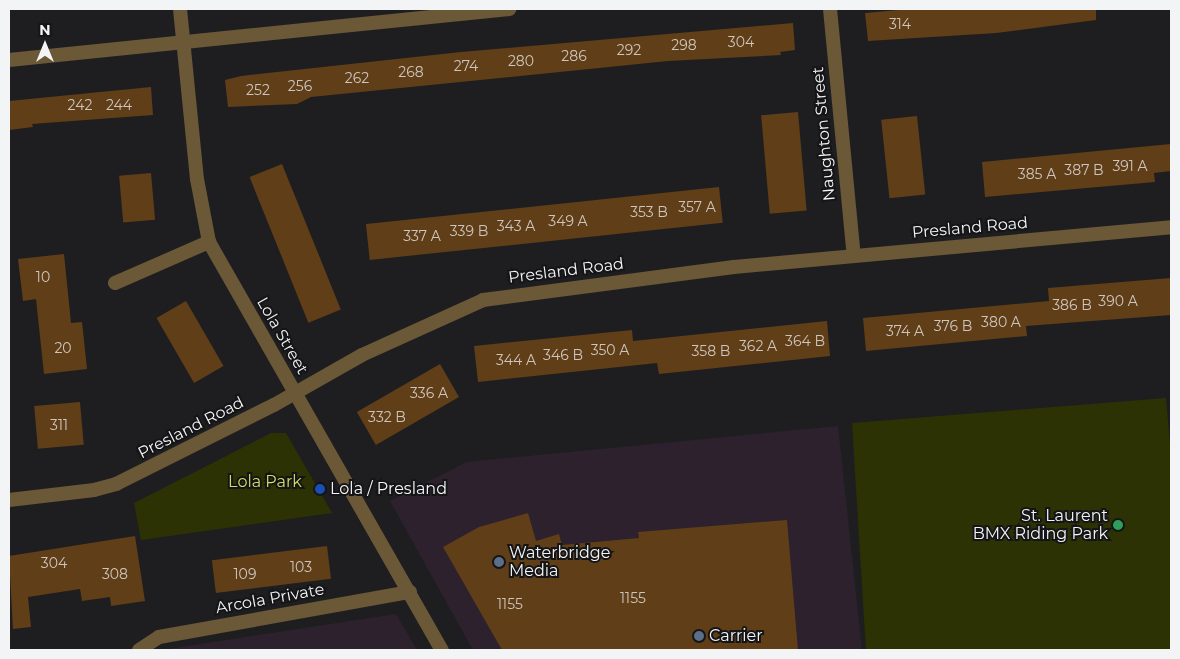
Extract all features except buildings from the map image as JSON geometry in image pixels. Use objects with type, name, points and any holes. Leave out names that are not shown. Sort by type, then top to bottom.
[{"type":"street","name":"Lola Street","points":[[180,9],[197,179],[209,242],[442,650]]},
{"type":"street","points":[[9,60],[509,9]]},
{"type":"street","name":"Naughton Street","points":[[830,9],[854,256]]},
{"type":"street","name":"Presland Road","points":[[9,500],[94,490],[116,484],[295,394],[362,355],[483,300],[854,256],[1171,227]]},
{"type":"street","points":[[115,283],[209,242]]},
{"type":"street","name":"Arcola Private","points":[[139,650],[159,637],[410,592]]},
{"type":"shaded area","points":[[838,426],[862,650],[473,650],[390,501],[467,462]]},
{"type":"shaded area","points":[[396,614],[417,650],[162,650]]},
{"type":"green space","points":[[1166,398],[1171,456],[1171,650],[866,650],[852,423]]},
{"type":"green space","name":"Lola Park","points":[[271,433],[286,433],[332,513],[141,540],[134,503]]},
{"type":"place","name":"Lola / Presland","points":[[320,489]]},
{"type":"place","name":"St. Laurent BMX Riding Park","points":[[1118,525]]},
{"type":"place","name":"Waterbridge Media","points":[[499,562]]},
{"type":"place","name":"Carrier","points":[[699,636]]}]
